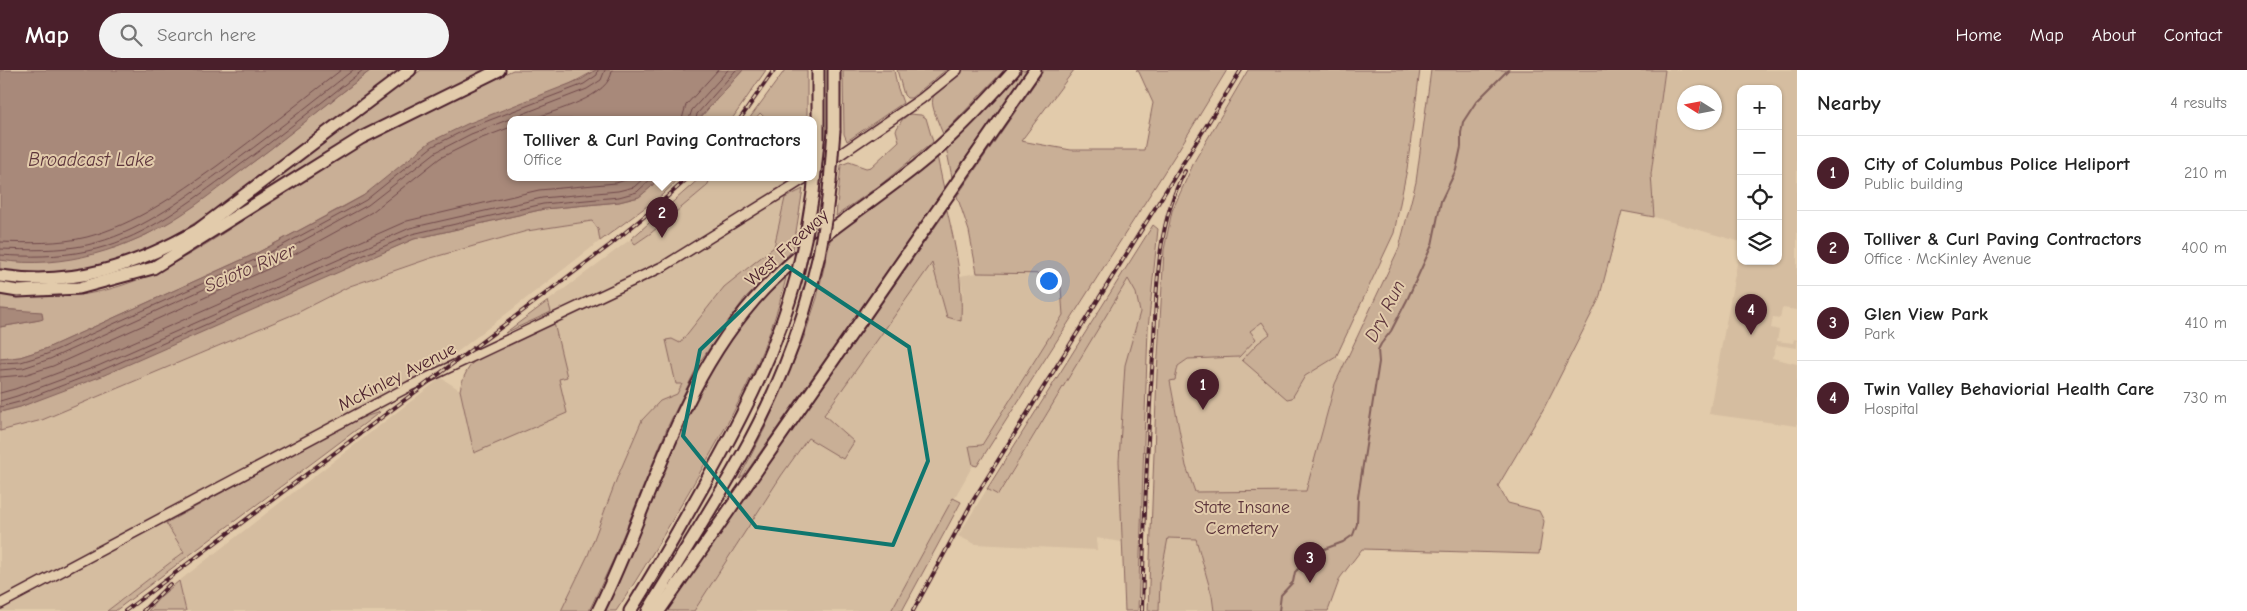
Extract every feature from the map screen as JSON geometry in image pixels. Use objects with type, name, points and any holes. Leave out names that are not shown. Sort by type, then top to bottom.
[{"type":"highway","points":[[0,276],[40,280],[105,272],[162,250],[198,230],[410,70]]},
{"type":"highway","points":[[0,288],[18,291],[79,288],[153,268],[361,138],[499,70]]},
{"type":"highway","points":[[817,151],[818,70]]},
{"type":"highway","points":[[648,611],[730,476],[772,395],[794,342],[809,298],[826,215],[834,130],[834,70]]},
{"type":"highway","name":"West Freeway","points":[[598,611],[622,561],[681,413],[701,375],[730,330],[764,289],[781,273],[843,222],[918,165],[962,127],[1014,70]]},
{"type":"highway","points":[[659,611],[1035,70]]},
{"type":"highway","points":[[630,611],[694,504],[764,372],[788,307],[797,275],[807,230],[814,181]]},
{"type":"main road","points":[[817,170],[921,99],[957,70]]},
{"type":"main road","name":"McKinley Avenue","points":[[0,604],[410,386],[664,266],[801,181]]},
{"type":"highlighted area","points":[[787,266],[909,347],[928,461],[893,545],[756,527],[683,436],[700,350]]},
{"type":"shaded area","points":[[1665,70],[1797,70],[1797,310],[1782,308],[1780,318],[1773,317],[1771,328],[1779,330],[1777,341],[1793,343],[1794,339],[1797,340],[1797,348],[1777,345],[1772,358],[1797,364],[1797,426],[1709,414],[1737,264],[1782,265],[1782,85],[1737,85],[1737,241],[1654,217],[1651,174]]},
{"type":"shaded area","points":[[709,181],[798,181],[797,192],[785,198],[774,247],[724,287],[680,343],[682,383],[677,394],[660,401],[642,420],[617,478],[588,555],[561,611],[186,611],[179,581],[441,378],[460,390],[475,453],[559,379],[566,377],[548,301],[631,239],[635,244],[651,233],[707,186]]},
{"type":"shaded area","points":[[592,221],[598,229],[600,241],[380,412],[355,420],[166,522],[184,552],[107,611],[0,611],[0,431],[42,420],[299,312],[350,286],[431,258],[527,231]]},
{"type":"shaded area","points":[[932,262],[947,317],[963,293],[960,276],[977,273],[1061,274],[1063,315],[982,445],[970,446],[973,465],[891,611],[694,611],[781,476],[809,438],[844,458],[853,441],[824,415]]},
{"type":"shaded area","points":[[1128,278],[1136,293],[1140,312],[1135,330],[1119,461],[1122,542],[1096,538],[1097,550],[975,544],[958,536],[987,489],[999,495]]},
{"type":"shaded area","points":[[1262,322],[1270,334],[1258,343],[1292,397],[1305,376],[1336,357],[1346,362],[1335,384],[1306,492],[1195,492],[1186,466],[1170,380],[1175,380],[1178,366],[1188,359],[1239,357],[1250,331]]},
{"type":"shaded area","points":[[1167,538],[1196,539],[1212,596],[1214,611],[1159,611],[1160,580]]},
{"type":"green space","points":[[371,70],[402,70],[242,190],[180,232],[148,248],[115,261],[80,270],[42,273],[0,271],[0,260],[114,248],[146,235],[180,215],[261,156]]},
{"type":"green space","points":[[421,70],[486,70],[370,127],[242,205]]},
{"type":"green space","points":[[513,70],[596,70],[511,116],[507,116],[507,118],[259,252],[45,349],[20,357],[0,359],[0,327],[39,320],[15,310],[0,309],[0,294],[43,297],[87,294],[111,289],[134,281],[200,248],[330,163],[373,138]]},
{"type":"green space","points":[[743,70],[766,70],[734,116],[702,116]]},
{"type":"green space","points":[[785,70],[807,70],[807,116],[763,116],[760,113],[758,116],[751,116]]},
{"type":"green space","points":[[843,70],[894,70],[903,103],[847,141],[844,134]]},
{"type":"green space","points":[[897,70],[946,70],[911,98],[907,98],[904,95]]},
{"type":"green space","points":[[963,70],[1004,70],[943,134],[932,102],[937,91]]},
{"type":"green space","points":[[1022,70],[1028,70],[952,177],[946,147],[1002,93]]},
{"type":"green space","points":[[1044,70],[1074,70],[1021,141],[1071,150],[1144,150],[1153,103],[1139,72],[1136,70],[1227,70],[1179,149],[977,466],[973,465],[969,446],[982,445],[1063,315],[1060,274],[977,273],[969,231],[957,196]]},
{"type":"green space","name":"State Insane Cemetery","points":[[1248,70],[1420,70],[1407,169],[1394,233],[1336,357],[1305,376],[1292,398],[1287,399],[1242,360],[1258,343],[1270,334],[1262,322],[1250,331],[1256,339],[1239,357],[1188,359],[1178,366],[1175,380],[1170,381],[1186,466],[1195,492],[1306,491],[1335,384],[1399,248],[1416,182],[1431,70],[1665,70],[1651,174],[1654,217],[1622,211],[1599,299],[1544,408],[1498,486],[1508,503],[1539,511],[1544,521],[1539,554],[1362,549],[1340,578],[1328,611],[1214,611],[1212,596],[1196,539],[1168,538],[1160,580],[1159,611],[1148,611],[1157,374],[1164,250],[1172,211],[1195,160]]},
{"type":"green space","points":[[909,114],[921,115],[926,118],[933,142],[880,185],[836,216],[841,165],[849,162],[866,168],[871,167],[899,141],[896,130],[902,120]]},
{"type":"green space","points":[[937,156],[944,189],[745,474],[739,479],[765,428],[804,337],[817,298],[831,236]]},
{"type":"green space","points":[[656,181],[677,181],[662,195],[600,241],[598,229],[592,221],[527,231],[431,258],[350,286],[299,312],[42,420],[0,431],[0,412],[20,407],[414,239],[544,209],[619,202],[639,197]]},
{"type":"green space","points":[[696,181],[709,181],[707,186],[651,233],[635,244],[631,239]]},
{"type":"green space","points":[[803,189],[793,250],[745,298],[699,363],[668,426],[614,558],[589,611],[561,611],[588,555],[617,478],[642,420],[660,401],[677,394],[682,384],[676,384],[666,340],[672,339],[680,343],[724,287],[774,247],[785,198]]},
{"type":"green space","points":[[947,210],[958,265],[961,292],[961,321],[947,317],[932,263],[824,415],[854,442],[843,459],[808,438],[781,476],[694,611],[666,611]]},
{"type":"green space","points":[[1153,225],[1158,229],[1148,329],[1138,611],[1125,611],[1119,461],[1125,365],[1140,312],[1136,293],[1128,279],[998,495],[987,489]]},
{"type":"green space","points":[[786,278],[779,306],[758,360],[719,438],[636,581],[616,611],[604,611],[703,380],[734,333],[756,305]]},
{"type":"green space","points":[[548,301],[551,312],[505,333]]},
{"type":"green space","points":[[554,323],[567,377],[559,379],[567,413],[474,453],[460,390],[464,376],[478,357]]},
{"type":"green space","points":[[380,412],[115,611],[107,611],[184,552],[166,523],[355,420]]},
{"type":"green space","points":[[953,498],[961,502],[902,611],[891,611]]},
{"type":"green space","points":[[179,581],[186,611],[148,611],[161,596]]},
{"type":"water","name":"Broadcast Lake","points":[[0,70],[371,70],[209,195],[161,227],[140,238],[94,254],[47,262],[23,262],[0,260]]},
{"type":"water","name":"Scioto River","points":[[596,70],[743,70],[702,116],[507,116],[507,181],[656,181],[639,197],[619,202],[544,209],[414,239],[102,376],[20,407],[0,412],[0,359],[20,357],[45,349],[259,252],[363,196],[430,142],[467,124],[582,79]]},
{"type":"water","points":[[0,309],[42,312],[43,319],[0,327]]},
{"type":"waterway","name":"Dry Run","points":[[1279,611],[1281,595],[1293,582],[1295,572],[1319,551],[1343,542],[1353,535],[1357,524],[1358,497],[1379,362],[1378,350],[1391,331],[1407,300],[1432,245],[1441,201],[1456,170],[1461,147],[1463,122],[1476,102],[1508,70]]},
{"type":"railway","points":[[742,116],[774,70]]},
{"type":"railway","points":[[913,611],[974,499],[1241,70]]},
{"type":"railway","points":[[1142,611],[1147,452],[1159,261],[1168,215],[1175,192],[1185,171]]},
{"type":"railway","points":[[125,611],[610,245],[685,181]]},
{"type":"railway","points":[[143,611],[170,584]]},
{"type":"place","name":"Tolliver & Curl Paving Contractors","points":[[662,238]]},
{"type":"place","name":"Twin Valley Behaviorial Health Care","points":[[1751,335]]},
{"type":"place","name":"City of Columbus Police Heliport","points":[[1203,410]]},
{"type":"place","name":"Glen View Park","points":[[1310,583]]}]
